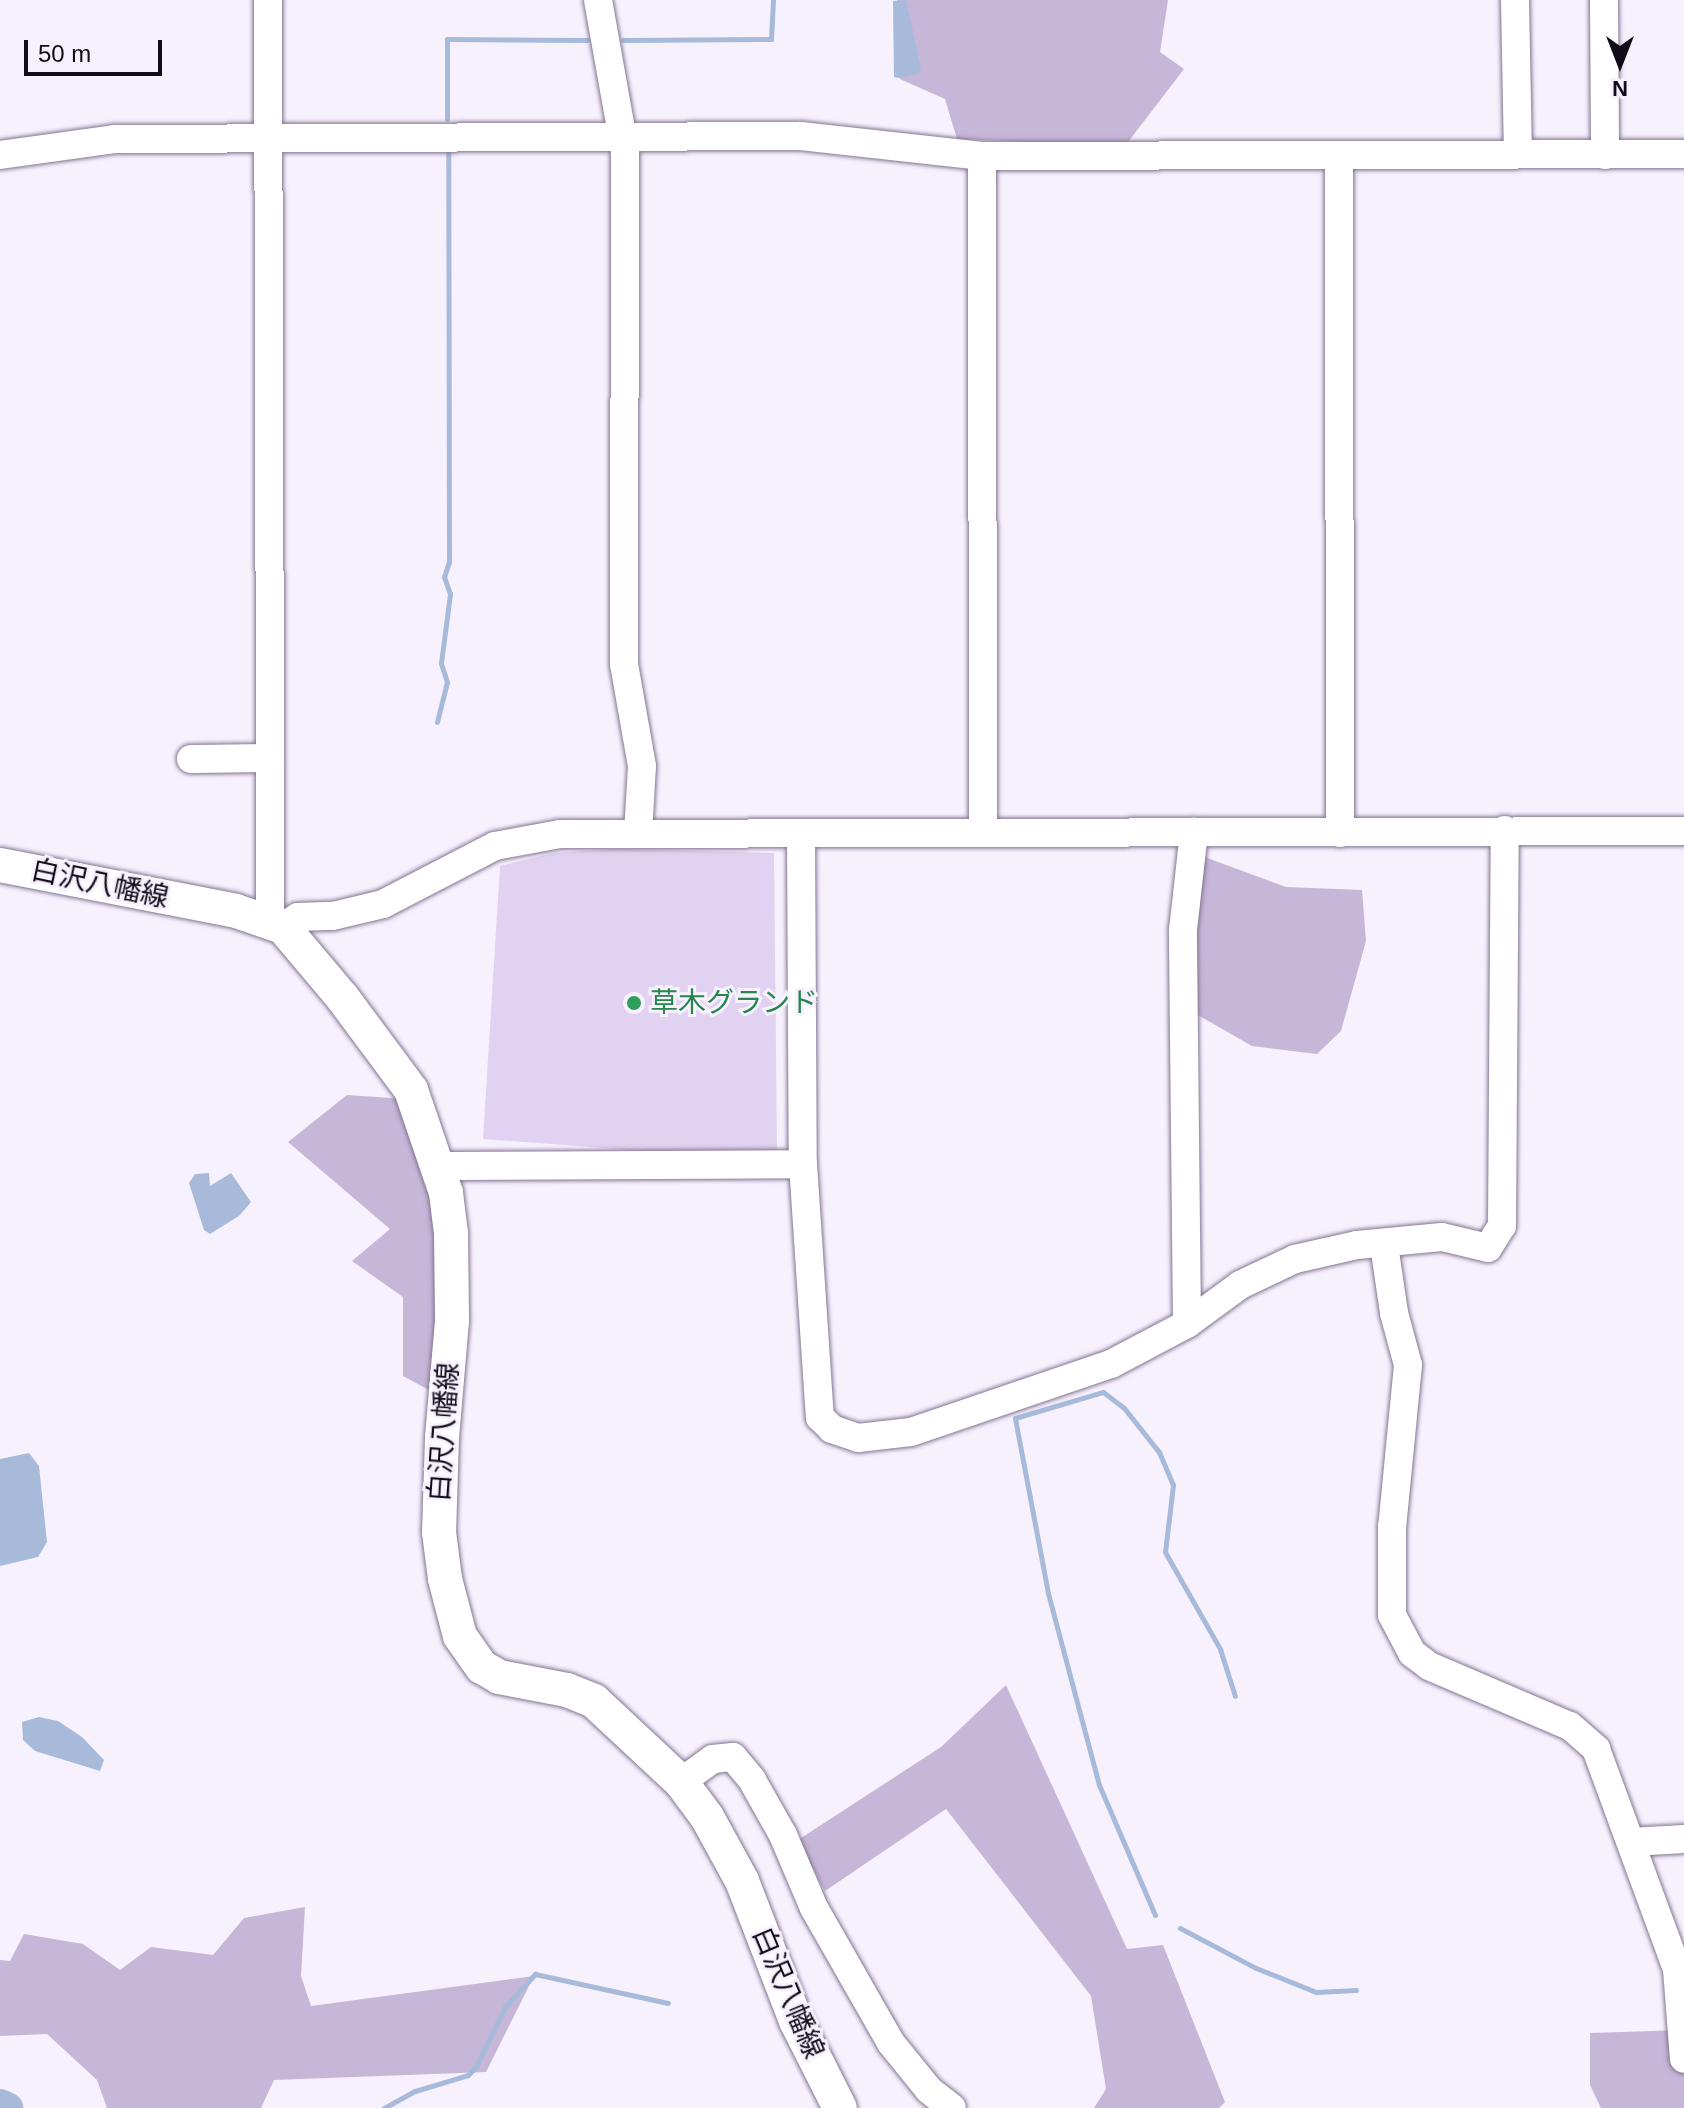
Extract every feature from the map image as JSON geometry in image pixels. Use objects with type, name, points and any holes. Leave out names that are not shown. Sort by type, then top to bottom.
[{"type":"main road","name":"白沢八幡線","points":[[0,865],[69,876],[277,925],[342,997],[411,1090],[439,1169],[451,1233],[452,1321],[442,1438],[439,1532],[445,1579],[460,1636],[482,1667],[499,1677],[567,1690],[594,1701],[681,1782],[707,1817],[742,1881],[796,2021],[840,2108]]},
{"type":"street","points":[[268,0],[270,758],[277,925],[298,917],[333,916],[383,904],[495,846],[560,834],[1684,831]]},
{"type":"street","points":[[598,0],[623,138],[624,664],[642,766],[638,833]]},
{"type":"street","points":[[1515,0],[1518,154]]},
{"type":"street","points":[[1604,0],[1605,155]]},
{"type":"street","points":[[0,155],[115,139],[801,136],[982,156],[1684,154]]},
{"type":"street","points":[[1339,155],[1340,833]]},
{"type":"street","points":[[982,156],[983,833]]},
{"type":"street","points":[[191,759],[270,758]]},
{"type":"street","points":[[801,834],[803,1164],[820,1417],[832,1429],[858,1438],[911,1432],[1111,1364],[1187,1324],[1240,1285],[1295,1259],[1357,1245],[1384,1245],[1442,1237],[1488,1248],[1502,1226],[1505,830]]},
{"type":"street","points":[[1187,1324],[1183,930],[1194,832]]},
{"type":"street","points":[[439,1169],[453,1166],[803,1164]]},
{"type":"street","points":[[1384,1245],[1394,1313],[1408,1365],[1392,1527],[1392,1615],[1412,1653],[1429,1666],[1542,1712],[1586,1737],[1606,1767],[1677,1969],[1684,2059]]},
{"type":"street","points":[[681,1782],[713,1759],[733,1757],[783,1835],[833,1945],[891,2043],[929,2090],[952,2108]]},
{"type":"street","points":[[1631,1842],[1684,1839]]},
{"type":"shaded area","points":[[897,0],[1168,0],[1160,52],[1184,69],[1125,146],[957,139],[945,99],[900,79]]},
{"type":"shaded area","points":[[1202,848],[1207,858],[1286,887],[1362,890],[1366,941],[1341,1031],[1317,1054],[1252,1046],[1189,1010]]},
{"type":"shaded area","name":"草木グランド","points":[[615,849],[774,853],[777,1153],[671,1153],[483,1139],[500,866],[553,853]]},
{"type":"shaded area","points":[[347,1095],[407,1099],[438,1195],[440,1396],[403,1376],[403,1297],[352,1261],[390,1229],[288,1142]]},
{"type":"shaded area","points":[[1006,1685],[1127,1949],[1163,1945],[1225,2102],[1219,2108],[1094,2108],[1106,2089],[1091,1996],[946,1809],[825,1891],[798,1840],[941,1747]]},
{"type":"shaded area","points":[[305,1907],[301,1976],[311,2006],[534,1976],[486,2072],[274,2080],[261,2108],[107,2108],[97,2080],[47,2034],[0,2036],[0,1960],[10,1961],[24,1934],[83,1944],[120,1970],[151,1947],[213,1955],[244,1918]]},
{"type":"shaded area","points":[[1684,2030],[1684,2108],[1601,2108],[1590,2085],[1590,2033]]},
{"type":"water","points":[[906,0],[921,69],[919,74],[899,78],[894,77],[893,1]]},
{"type":"water","points":[[209,1173],[210,1186],[231,1173],[251,1202],[239,1216],[210,1234],[204,1230],[189,1183],[195,1174]]},
{"type":"water","points":[[29,1453],[39,1466],[47,1542],[38,1557],[0,1566],[0,1459]]},
{"type":"water","points":[[39,1717],[58,1721],[82,1737],[104,1760],[100,1771],[35,1751],[23,1740],[22,1722]]},
{"type":"waterway","points":[[623,40],[771,39],[773,0]]},
{"type":"waterway","points":[[447,119],[447,39],[587,40]]},
{"type":"waterway","points":[[437,722],[447,682],[441,663],[450,594],[444,577],[449,562],[448,153]]},
{"type":"waterway","points":[[1155,1915],[1099,1785],[1048,1593],[1015,1418],[1103,1392],[1124,1408],[1159,1452],[1173,1485],[1165,1552],[1220,1649],[1235,1696]]},
{"type":"waterway","points":[[1180,1928],[1256,1968],[1316,1992],[1356,1990]]},
{"type":"waterway","points":[[384,2108],[415,2091],[468,2075],[475,2068],[505,2007],[535,1974],[668,2003]]},
{"type":"waterway","points":[[0,2105],[7,2108]]},
{"type":"place","name":"草木グランド","points":[[634,1003]]}]
